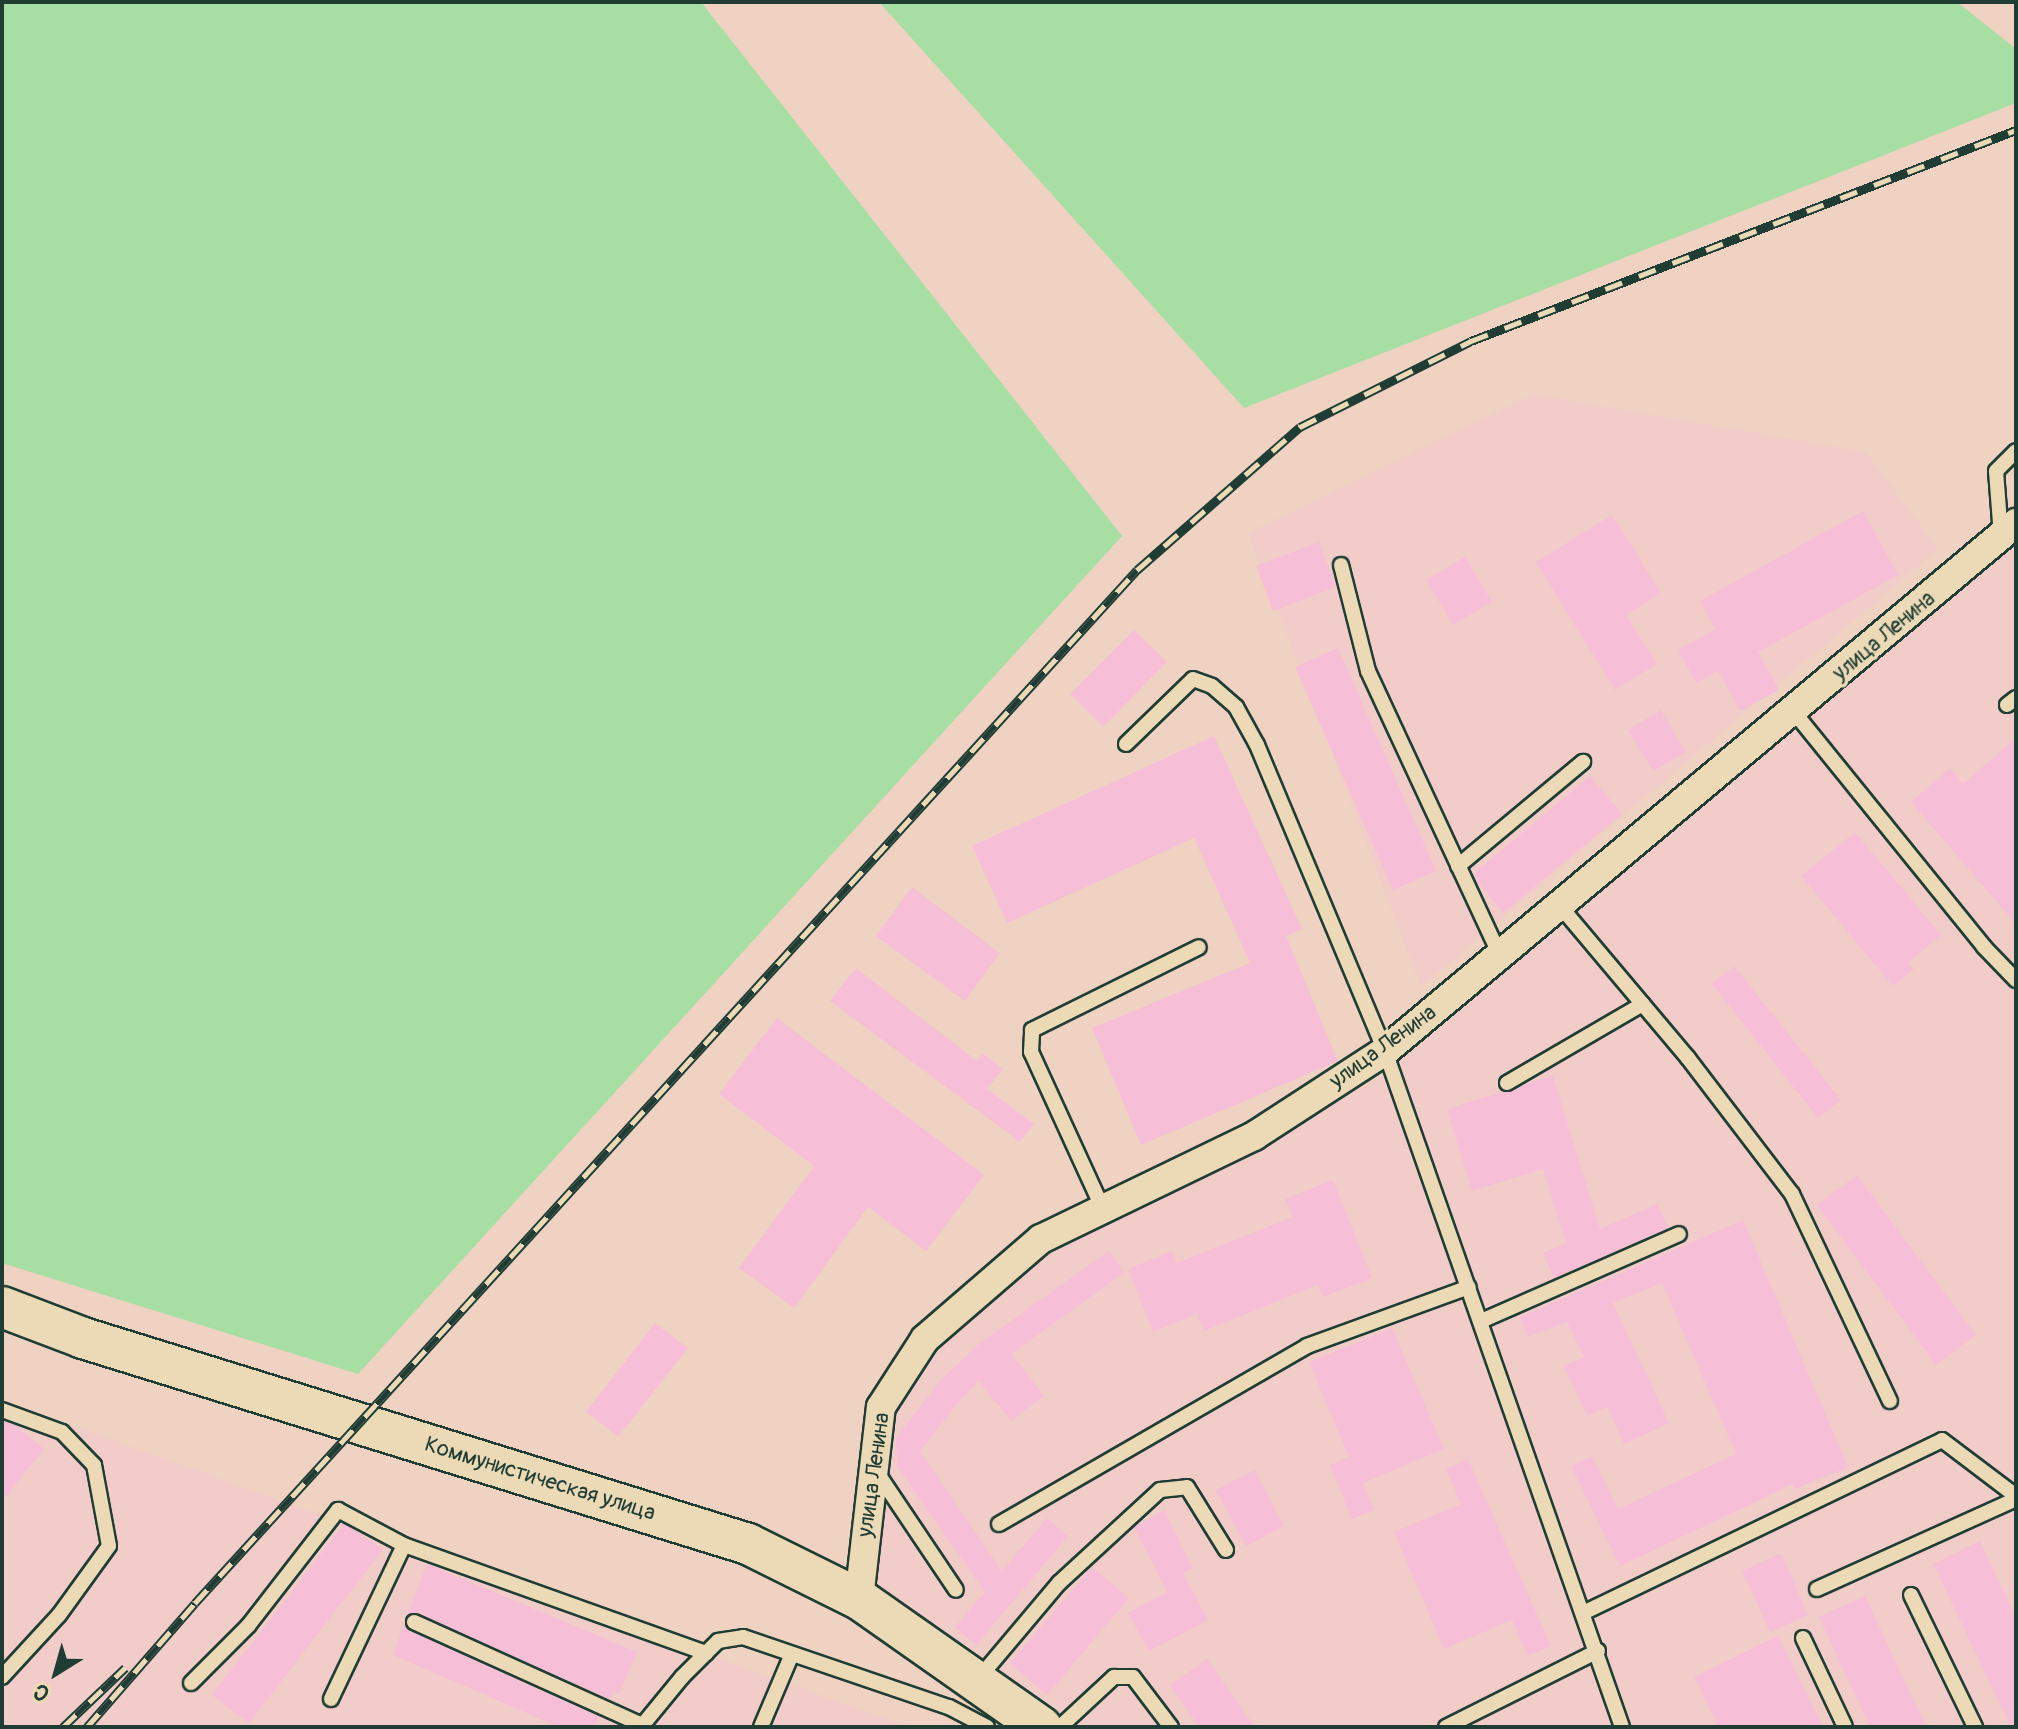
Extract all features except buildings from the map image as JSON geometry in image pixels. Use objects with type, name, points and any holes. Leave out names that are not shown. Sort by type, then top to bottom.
[{"type":"main road","name":"Коммунистическая улица","points":[[2,1307],[83,1338],[748,1544],[859,1599],[1041,1727]]},
{"type":"street","name":"улица Ленина","points":[[859,1599],[881,1407],[925,1339],[1041,1239],[1254,1136],[1385,1051],[2008,530]]},
{"type":"lane","points":[[2008,530],[1996,471],[2016,451]]},
{"type":"lane","points":[[1341,565],[1368,671],[1500,955]]},
{"type":"lane","points":[[1126,744],[1193,679],[1212,686],[1236,707],[1257,745],[1385,1051],[1585,1612],[1622,1727]]},
{"type":"lane","points":[[1794,712],[1984,947],[2016,980]]},
{"type":"lane","points":[[1458,866],[1583,762]]},
{"type":"lane","points":[[1560,906],[1643,1004],[1792,1194],[1890,1401]]},
{"type":"lane","points":[[1103,1209],[1031,1052],[1032,1030],[1199,947]]},
{"type":"lane","points":[[1507,1083],[1643,1004]]},
{"type":"lane","points":[[1481,1321],[1679,1234]]},
{"type":"lane","points":[[999,1524],[1307,1346],[1469,1287]]},
{"type":"lane","points":[[2,1410],[62,1432],[94,1465],[109,1546],[59,1615],[2,1677]]},
{"type":"lane","points":[[1585,1612],[1942,1440],[2016,1497],[1817,1589]]},
{"type":"lane","points":[[874,1467],[956,1590]]},
{"type":"lane","points":[[976,1682],[1059,1583],[1160,1490],[1187,1487],[1226,1550]]},
{"type":"lane","points":[[191,1683],[248,1626],[338,1510],[404,1545],[706,1653]]},
{"type":"lane","points":[[331,1699],[404,1545]]},
{"type":"lane","points":[[1911,1595],[1975,1727]]},
{"type":"lane","points":[[414,1622],[642,1726],[718,1641],[743,1637],[949,1707],[987,1727]]},
{"type":"lane","points":[[1803,1638],[1845,1727]]},
{"type":"lane","points":[[1446,1727],[1598,1651]]},
{"type":"lane","points":[[761,1727],[792,1654]]},
{"type":"lane","points":[[1060,1727],[1114,1677],[1133,1677],[1171,1727]]},
{"type":"shaded area","points":[[1533,394],[1866,452],[1938,549],[1421,987],[1248,533]]},
{"type":"shaded area","points":[[2016,538],[2016,1727],[1051,1727],[871,1596],[890,1411],[930,1348],[1044,1250],[1253,1150],[1382,1077]]},
{"type":"shaded area","points":[[2,1400],[404,1545],[910,1727],[2,1727]]},
{"type":"green space","points":[[2,2],[701,2],[1122,536],[358,1374],[2,1263]]},
{"type":"green space","points":[[879,2],[1957,2],[2016,49],[2016,103],[1244,408]]},
{"type":"railway","points":[[87,1727],[195,1603],[1137,570],[1300,427],[1471,341],[2016,130]]},
{"type":"railway","points":[[63,1727],[125,1668]]}]
